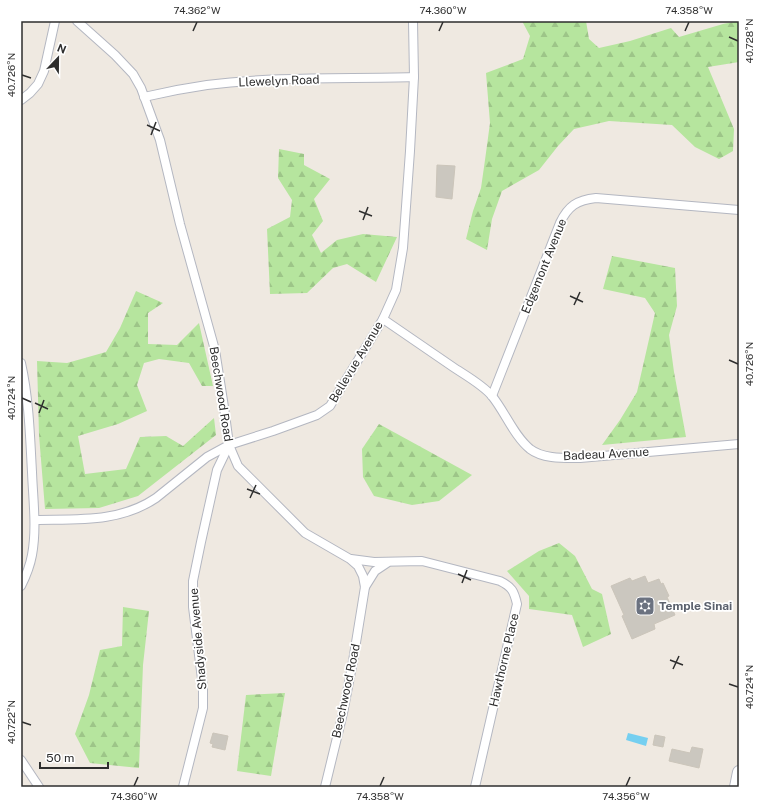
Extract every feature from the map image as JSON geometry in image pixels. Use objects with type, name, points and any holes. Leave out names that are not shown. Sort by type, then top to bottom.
[{"type":"street","points":[[21,100],[38,84],[44,71],[55,21]]},
{"type":"street","name":"Beechwood Road","points":[[77,21],[115,55],[133,74],[141,88],[160,140],[180,224],[214,350],[229,445],[238,466],[305,533],[350,559],[358,566],[363,576],[365,587],[354,661],[325,787]]},
{"type":"street","name":"Bellevue Avenue","points":[[35,520],[108,517],[130,512],[152,501],[198,463],[229,445],[273,431],[318,414],[330,406],[382,319],[396,290],[403,248],[414,77],[412,21]]},
{"type":"street","name":"Llewelyn Road","points":[[144,97],[181,89],[243,82],[290,79],[414,77]]},
{"type":"street","name":"Edgemont Avenue","points":[[492,396],[560,223],[568,210],[576,203],[583,200],[596,198],[739,210]]},
{"type":"street","name":"Badeau Avenue","points":[[382,319],[470,378],[492,396],[526,445],[537,453],[563,458],[580,458],[739,444]]},
{"type":"street","points":[[21,363],[28,402],[35,520],[32,556],[21,586]]},
{"type":"street","name":"Shadyside Avenue","points":[[183,787],[203,708],[203,686],[193,607],[193,581],[217,470],[229,445]]},
{"type":"street","name":"Hawthorne Place","points":[[350,559],[374,562],[429,563],[500,581],[509,586],[515,594],[517,604],[475,787]]},
{"type":"street","points":[[365,587],[375,571],[388,562]]},
{"type":"street","points":[[21,760],[39,787]]},
{"type":"street","points":[[736,787],[739,772]]},
{"type":"green space","points":[[522,21],[586,21],[589,39],[599,48],[630,41],[671,28],[679,37],[723,24],[739,21],[739,62],[708,67],[734,129],[733,151],[719,159],[695,147],[672,125],[609,121],[574,129],[539,170],[502,191],[492,219],[487,250],[466,239],[481,188],[490,123],[486,73],[523,59],[530,36]]},
{"type":"green space","points":[[279,149],[304,154],[304,165],[330,179],[314,199],[323,221],[312,235],[321,253],[337,240],[363,234],[397,237],[376,282],[347,264],[333,268],[307,293],[270,294],[267,229],[290,217],[292,200],[278,178]]},
{"type":"green space","points":[[612,256],[675,268],[677,306],[669,335],[686,437],[602,445],[620,420],[637,392],[655,313],[645,298],[603,289]]},
{"type":"green space","points":[[136,291],[163,303],[148,313],[148,344],[177,345],[199,323],[213,386],[202,386],[189,363],[159,359],[144,363],[137,385],[147,411],[118,424],[78,436],[85,474],[126,469],[140,437],[166,436],[183,446],[214,418],[216,435],[138,496],[99,508],[45,509],[39,435],[37,361],[67,363],[106,352],[120,328]]},
{"type":"green space","points":[[379,424],[472,475],[439,501],[412,505],[374,496],[363,477],[362,449]]},
{"type":"green space","points":[[559,543],[575,556],[592,589],[602,594],[611,634],[583,647],[572,615],[529,609],[529,596],[507,571],[539,551]]},
{"type":"green space","points":[[123,607],[149,611],[143,665],[139,768],[90,763],[75,734],[89,695],[100,650],[122,646]]},
{"type":"green space","points":[[285,693],[271,776],[237,771],[246,695]]},
{"type":"water","points":[[628,733],[648,738],[646,746],[626,740]]},
{"type":"building","points":[[437,165],[455,166],[452,199],[436,197]]},
{"type":"building","name":"Temple Sinai","points":[[645,576],[648,583],[659,579],[661,584],[663,583],[675,615],[654,624],[655,629],[632,639],[622,616],[624,615],[611,586],[630,578],[632,581]]},
{"type":"building","points":[[213,733],[228,736],[225,750],[212,747],[213,744],[210,743]]},
{"type":"building","points":[[655,735],[665,737],[663,747],[653,745]]},
{"type":"building","points":[[692,747],[703,749],[699,768],[669,761],[672,749],[690,753]]},
{"type":"place","name":"Temple Sinai","points":[[645,606]]}]
